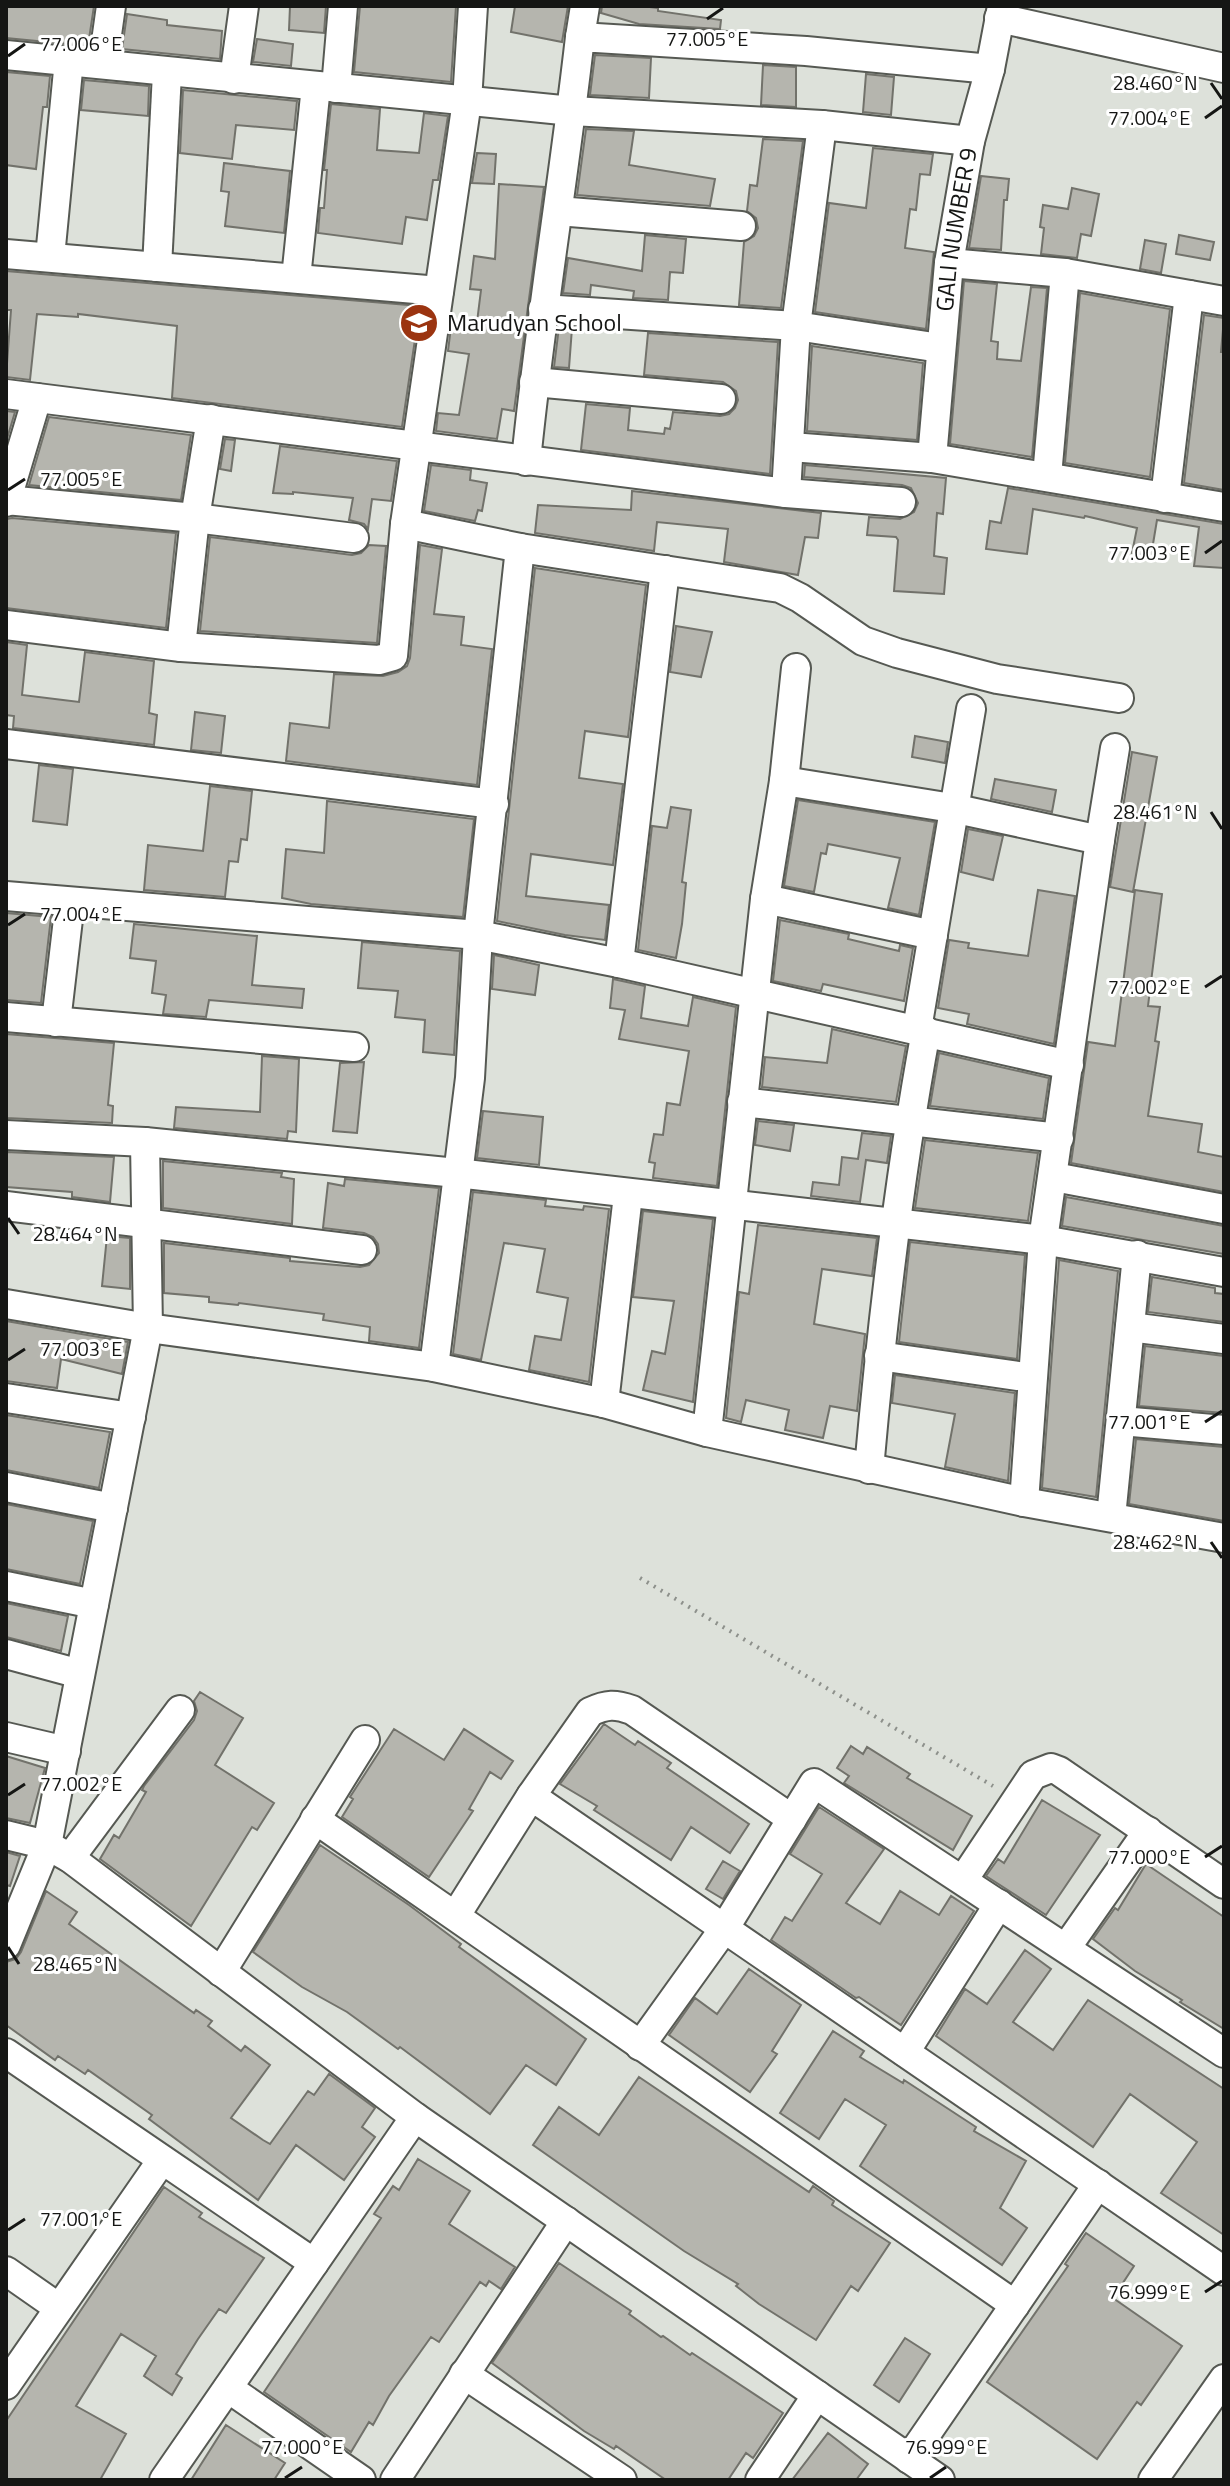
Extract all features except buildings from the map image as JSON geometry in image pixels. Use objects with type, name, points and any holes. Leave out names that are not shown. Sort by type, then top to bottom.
[{"type":"street","points":[[103,63],[111,6]]},
{"type":"street","points":[[234,79],[244,6]]},
{"type":"street","points":[[296,278],[326,87],[343,6]]},
{"type":"street","points":[[6,625],[181,647],[379,660],[393,656],[405,524],[467,101],[473,6]]},
{"type":"street","points":[[526,461],[543,309],[585,6]]},
{"type":"street","points":[[1001,12],[1224,68]]},
{"type":"street","name":"GALI NUMBER 9","points":[[932,458],[949,263],[970,141],[990,69],[1001,12]]},
{"type":"street","points":[[580,37],[806,51],[990,69]]},
{"type":"street","points":[[6,55],[572,111],[822,125],[970,141]]},
{"type":"street","points":[[50,257],[69,60]]},
{"type":"street","points":[[157,267],[167,73]]},
{"type":"street","points":[[786,493],[796,326],[822,125]]},
{"type":"street","points":[[558,211],[741,226]]},
{"type":"street","points":[[6,254],[439,291]]},
{"type":"street","points":[[949,263],[1065,273],[1224,301]]},
{"type":"street","points":[[1047,476],[1065,273]]},
{"type":"street","points":[[1165,498],[1189,295]]},
{"type":"street","points":[[543,309],[796,326],[940,348]]},
{"type":"street","points":[[534,382],[721,399]]},
{"type":"street","points":[[6,394],[786,493],[901,502]]},
{"type":"street","points":[[37,398],[6,501],[195,518],[354,538]]},
{"type":"street","points":[[181,647],[195,518],[211,419]]},
{"type":"street","points":[[791,447],[932,458],[1224,507]]},
{"type":"street","points":[[405,524],[520,548],[780,588],[863,641],[897,653],[997,679],[1119,698]]},
{"type":"street","points":[[434,1367],[470,1078],[478,935],[520,548]]},
{"type":"street","points":[[619,963],[665,570]]},
{"type":"street","points":[[707,1432],[765,899],[784,781],[796,668]]},
{"type":"street","points":[[869,1469],[879,1356],[933,935],[971,709]]},
{"type":"street","points":[[6,744],[494,804]]},
{"type":"street","points":[[1024,1502],[1043,1240],[1115,748]]},
{"type":"street","points":[[784,781],[952,808],[1100,840]]},
{"type":"street","points":[[6,896],[478,935],[619,963],[1069,1065]]},
{"type":"street","points":[[765,899],[933,935]]},
{"type":"street","points":[[56,1022],[70,902]]},
{"type":"street","points":[[6,1017],[354,1047]]},
{"type":"street","points":[[742,1102],[1059,1138]]},
{"type":"street","points":[[6,1135],[145,1142],[457,1173],[628,1195],[1043,1240],[1224,1272]]},
{"type":"street","points":[[59,1852],[66,1751],[148,1328],[145,1142]]},
{"type":"street","points":[[1054,1177],[1224,1209]]},
{"type":"street","points":[[604,1403],[628,1195]]},
{"type":"street","points":[[6,1206],[362,1250]]},
{"type":"street","points":[[1111,1517],[1137,1255]]},
{"type":"street","points":[[6,1304],[148,1328],[434,1367],[604,1403],[707,1432],[869,1469],[1024,1502],[1224,1538]]},
{"type":"street","points":[[1130,1327],[1224,1339]]},
{"type":"street","points":[[879,1356],[1032,1378]]},
{"type":"street","points":[[6,1398],[131,1417]]},
{"type":"street","points":[[1121,1421],[1224,1430]]},
{"type":"street","points":[[6,1487],[113,1508]]},
{"type":"street","points":[[6,1586],[94,1604]]},
{"type":"street","points":[[6,1654],[80,1674]]},
{"type":"street","points":[[456,1915],[531,1796],[590,1712],[606,1705],[632,1710],[792,1819]]},
{"type":"street","points":[[8,1937],[59,1852],[180,1710]]},
{"type":"street","points":[[6,1737],[66,1751]]},
{"type":"street","points":[[221,1972],[365,1740]]},
{"type":"street","points":[[963,1880],[1033,1775],[1051,1768],[1224,1884]]},
{"type":"street","points":[[640,2046],[724,1929],[814,1783],[1224,2053]]},
{"type":"street","points":[[531,1796],[1224,2271]]},
{"type":"street","points":[[315,1819],[1015,2305]]},
{"type":"street","points":[[1066,1948],[1148,1831]]},
{"type":"street","points":[[6,1835],[59,1852],[415,2117],[940,2480]]},
{"type":"street","points":[[905,2052],[999,1904]]},
{"type":"street","points":[[6,2053],[314,2263]]},
{"type":"street","points":[[164,2480],[415,2117]]},
{"type":"street","points":[[6,2385],[162,2160]]},
{"type":"street","points":[[909,2459],[1098,2184]]},
{"type":"street","points":[[395,2480],[566,2221]]},
{"type":"street","points":[[6,2271],[59,2308]]},
{"type":"street","points":[[464,2374],[622,2480]]},
{"type":"street","points":[[228,2388],[361,2480]]},
{"type":"street","points":[[1153,2480],[1220,2394]]},
{"type":"street","points":[[760,2480],[817,2395]]},
{"type":"path","points":[[640,1578],[1017,1800]]},
{"type":"place","name":"Marudyan School","points":[[419,323]]}]
